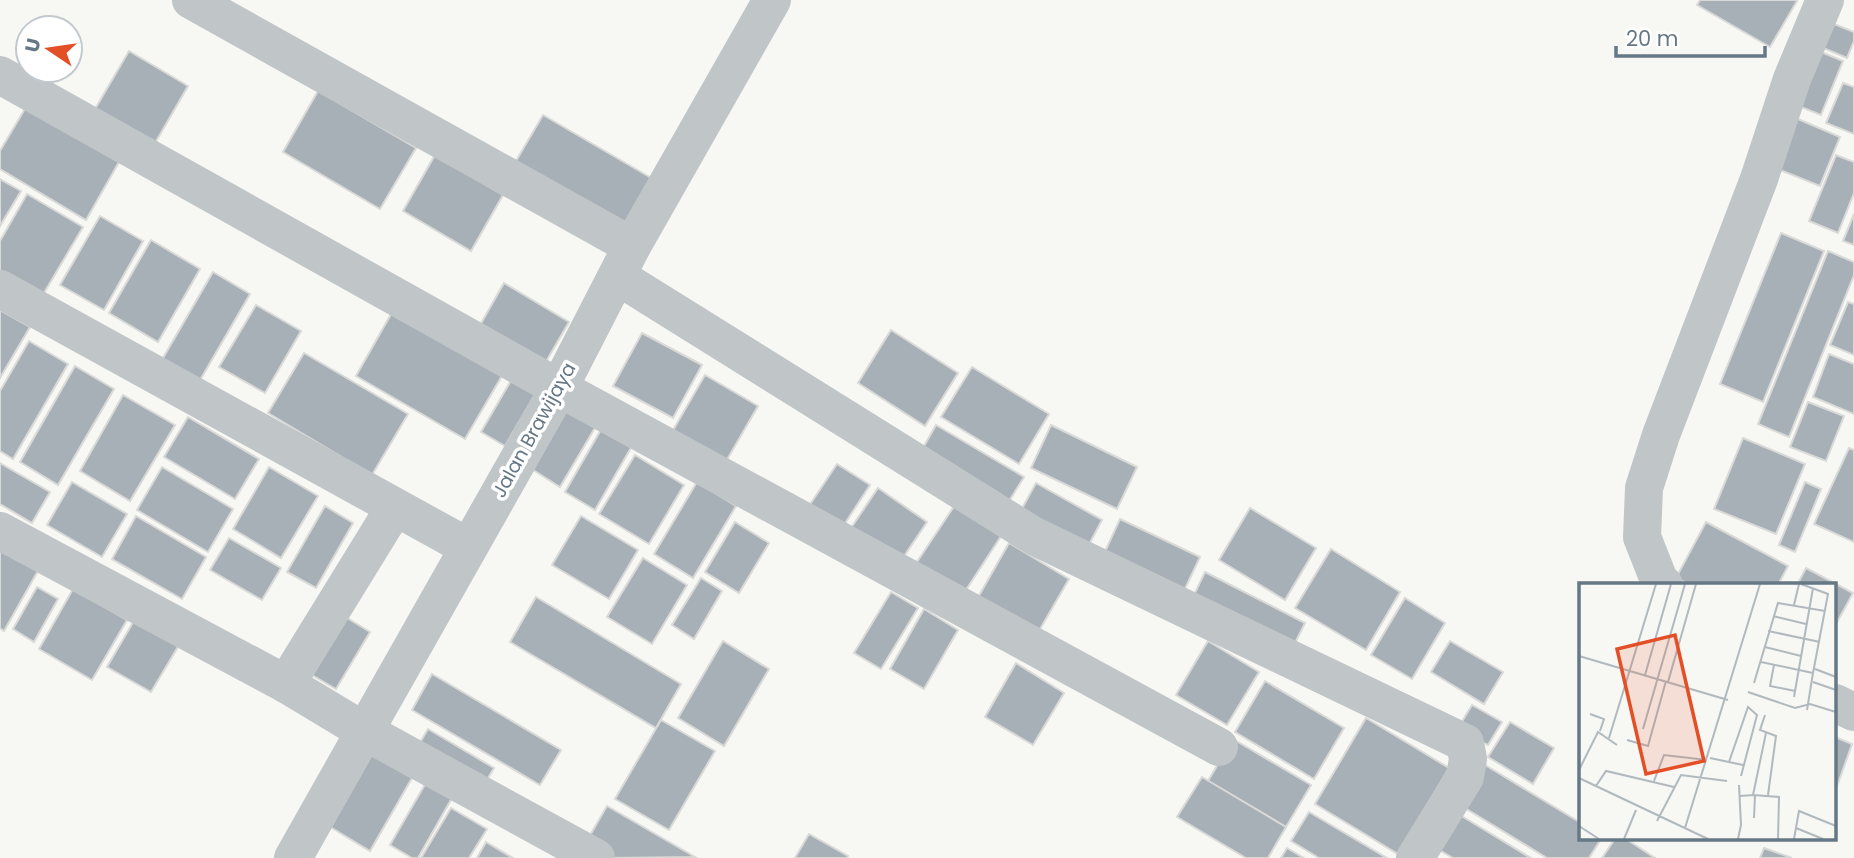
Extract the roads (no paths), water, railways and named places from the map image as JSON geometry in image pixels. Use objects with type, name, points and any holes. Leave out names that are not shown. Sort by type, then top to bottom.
[{"type":"street","points":[[191,0],[625,261],[1034,536],[1465,743],[1468,759],[1465,777],[1415,858]]},
{"type":"street","name":"Jalan Brawijaya","points":[[293,858],[559,388],[625,261],[772,0]]},
{"type":"street","points":[[1662,583],[1642,537],[1644,488],[1661,435],[1759,179],[1792,79],[1825,0]]},
{"type":"street","points":[[0,75],[559,388],[1219,747]]},
{"type":"street","points":[[0,289],[468,547]]},
{"type":"street","points":[[286,684],[395,507]]},
{"type":"street","points":[[0,531],[286,684],[364,732],[596,858]]},
{"type":"street","points":[[1836,703],[1854,712]]}]
